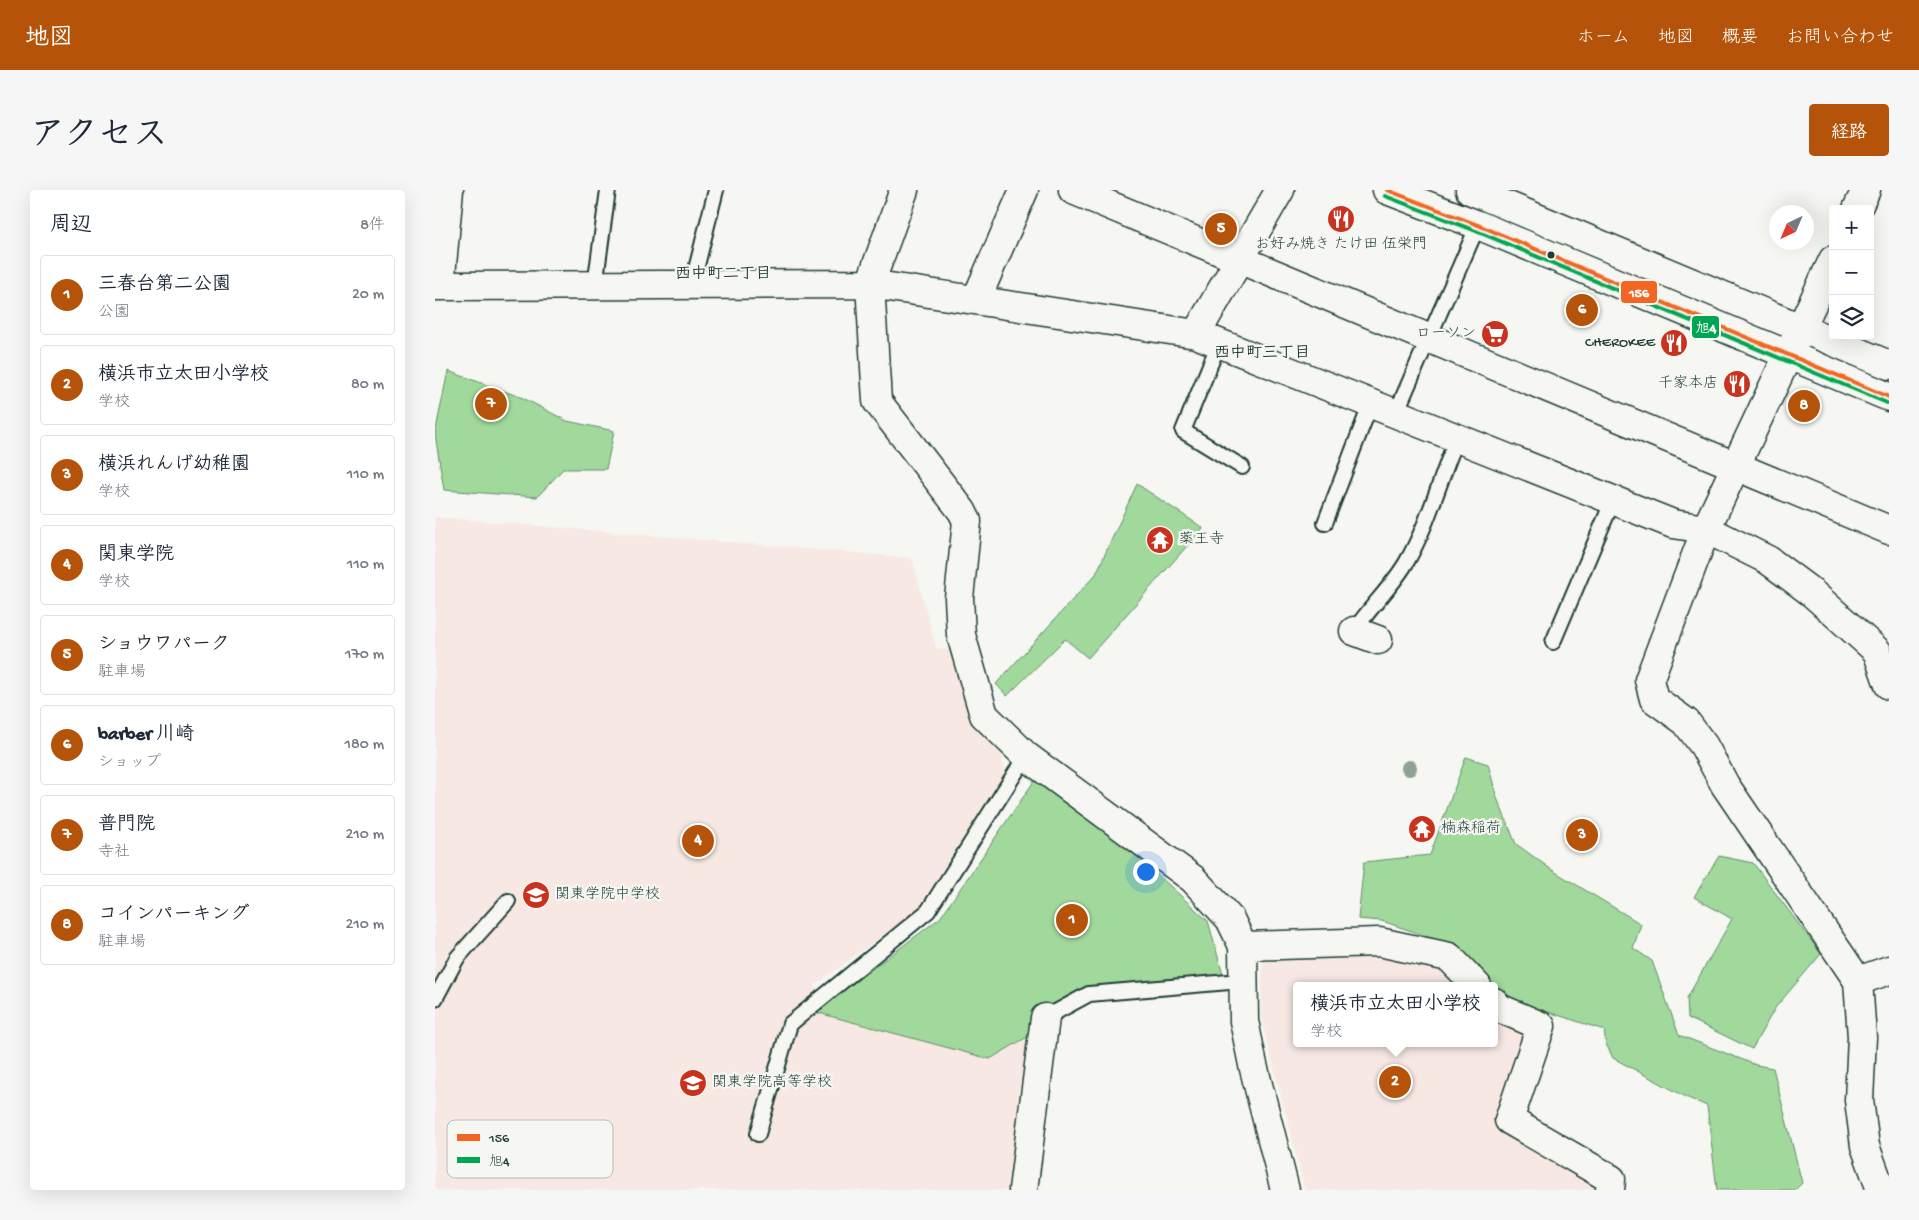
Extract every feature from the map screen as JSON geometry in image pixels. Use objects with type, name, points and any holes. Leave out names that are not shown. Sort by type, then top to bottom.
[{"type":"street","points":[[449,190],[437,286],[870,284],[1207,338],[1673,524],[1706,529],[1768,560],[1811,592],[1877,651],[1884,659],[1889,686]]},
{"type":"street","points":[[903,190],[870,284],[877,401],[962,511],[967,521],[959,598],[961,635],[984,715],[1026,756],[1193,879],[1230,919],[1243,946],[1244,1021],[1253,1065],[1285,1190]]},
{"type":"street","points":[[977,300],[1024,190]]},
{"type":"street","points":[[1073,190],[1889,530]]},
{"type":"street","points":[[1207,338],[1238,259],[1279,190]]},
{"type":"street","points":[[1387,190],[1478,225],[1889,396]]},
{"type":"street","points":[[1470,190],[1889,366]]},
{"type":"street","points":[[1859,205],[1866,190]]},
{"type":"street","points":[[1829,268],[1706,529],[1649,680],[1654,699],[1686,722],[1704,746],[1725,785],[1858,982],[1861,1038],[1861,1109],[1865,1146],[1881,1190]]},
{"type":"street","points":[[1243,946],[1379,942],[1449,957],[1473,982]]},
{"type":"street","points":[[1858,982],[1889,970]]},
{"type":"street","points":[[1498,1007],[1541,1026],[1509,1120],[1611,1179],[1610,1190]]},
{"type":"street","points":[[1023,1190],[1045,1018]]},
{"type":"lane","points":[[595,286],[608,190]]},
{"type":"lane","points":[[692,285],[716,190]]},
{"type":"lane","points":[[1396,413],[1478,225]]},
{"type":"lane","points":[[1207,338],[1183,430],[1241,467]]},
{"type":"lane","points":[[1325,523],[1371,404]]},
{"type":"lane","points":[[1366,636],[1368,609],[1387,589],[1406,563],[1457,438]]},
{"type":"lane","points":[[1553,642],[1613,500]]},
{"type":"lane","points":[[758,1134],[790,1024],[928,911],[1026,756]]},
{"type":"lane","points":[[435,999],[457,958],[508,901]]},
{"type":"lane","points":[[1045,1018],[1089,994],[1229,982]]},
{"type":"shaded area","points":[[435,517],[912,558],[936,648],[953,651],[962,690],[1001,750],[1005,773],[917,910],[814,986],[827,1003],[815,1012],[1039,1030],[1018,1190],[435,1190]]},
{"type":"shaded area","points":[[1387,950],[1453,970],[1463,982],[1293,982],[1293,1047],[1498,1047],[1498,1024],[1522,1030],[1527,1040],[1496,1124],[1541,1146],[1602,1190],[1305,1190],[1261,1018],[1263,952]]},
{"type":"green space","points":[[448,371],[523,398],[567,421],[614,431],[606,469],[563,469],[537,497],[444,490],[435,434]]},
{"type":"green space","points":[[1137,484],[1203,528],[1088,658],[1065,639],[1007,696],[996,684],[1096,574]]},
{"type":"green space","points":[[1466,757],[1488,764],[1497,798],[1516,844],[1552,870],[1641,924],[1633,948],[1652,961],[1679,1035],[1756,1065],[1773,1068],[1802,1183],[1795,1190],[1717,1190],[1707,1106],[1688,1098],[1613,1058],[1606,1044],[1604,1030],[1505,998],[1498,991],[1498,982],[1489,982],[1450,944],[1382,921],[1358,919],[1364,862],[1430,855]]},
{"type":"green space","points":[[1037,777],[1146,864],[1208,921],[1223,975],[1087,987],[1037,1016],[1039,1030],[990,1059],[815,1012],[940,918]]},
{"type":"green space","points":[[1719,856],[1753,863],[1821,954],[1775,1008],[1752,1049],[1688,1018],[1687,998],[1732,919],[1694,897]]},
{"type":"transit line","name":"156","points":[[1387,190],[1478,225],[1889,397]]},
{"type":"transit line","name":"旭4","points":[[1385,196],[1476,231],[1887,403]]},
{"type":"place","name":"お好み焼き たけ田 伍栄門","points":[[1341,219]]},
{"type":"place","name":"ショウワパーク","points":[[1221,229]]},
{"type":"place","name":"barber 川崎","points":[[1582,310]]},
{"type":"place","name":"ローソン","points":[[1495,334]]},
{"type":"place","name":"CHEROKEE","points":[[1674,343]]},
{"type":"place","name":"千家本店","points":[[1737,384]]},
{"type":"place","name":"普門院","points":[[491,404]]},
{"type":"place","name":"コインパーキング","points":[[1804,406]]},
{"type":"place","name":"薬王寺","points":[[1160,540]]},
{"type":"place","name":"楠森稲荷","points":[[1422,829]]},
{"type":"place","name":"横浜れんげ幼稚園","points":[[1582,835]]},
{"type":"place","name":"関東学院","points":[[698,841]]},
{"type":"place","name":"関東学院中学校","points":[[536,895]]},
{"type":"place","name":"三春台第二公園","points":[[1072,920]]},
{"type":"place","name":"横浜市立太田小学校","points":[[1395,1082]]},
{"type":"place","name":"関東学院高等学校","points":[[693,1083]]},
{"type":"district","name":"西中町二丁目","points":[[723,275]]},
{"type":"district","name":"西中町三丁目","points":[[1262,354]]}]
